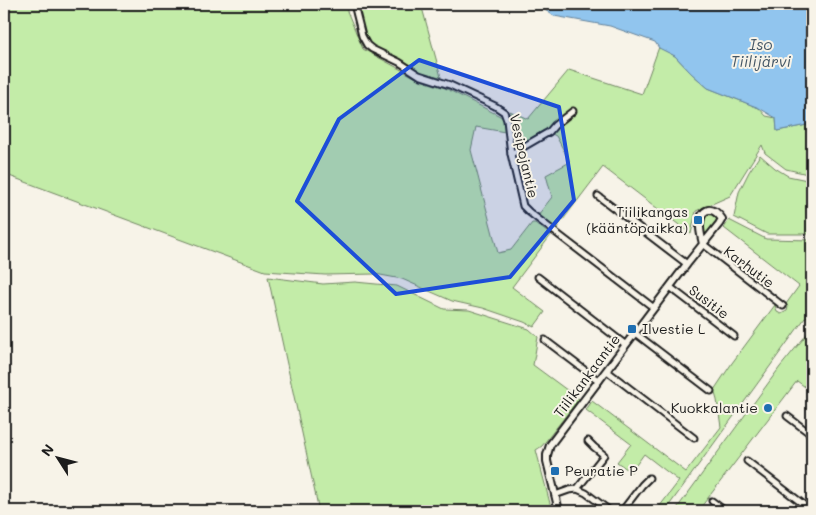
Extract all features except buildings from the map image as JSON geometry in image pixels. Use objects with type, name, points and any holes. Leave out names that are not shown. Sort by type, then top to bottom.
[{"type":"street","name":"Vesipojantie","points":[[354,4],[362,36],[367,45],[419,75],[450,85],[504,112],[507,120],[510,154],[523,206],[654,308]]},
{"type":"street","points":[[510,154],[549,132],[573,111]]},
{"type":"street","points":[[598,196],[687,264]]},
{"type":"street","name":"Tiilikankaantie","points":[[559,511],[547,461],[550,444],[687,264],[720,224],[722,219],[713,210],[704,212],[701,217],[700,227],[703,244]]},
{"type":"street","name":"Karhutie","points":[[703,244],[783,306]]},
{"type":"street","points":[[538,277],[626,345]]},
{"type":"street","name":"Susitie","points":[[670,287],[734,336]]},
{"type":"street","points":[[635,333],[711,391]]},
{"type":"street","points":[[545,340],[599,381]]},
{"type":"street","points":[[607,371],[694,438]]},
{"type":"street","points":[[787,416],[812,435]]},
{"type":"street","points":[[577,489],[604,455],[588,441]]},
{"type":"street","points":[[747,461],[812,511]]},
{"type":"street","points":[[622,511],[642,484],[649,478]]},
{"type":"street","points":[[555,495],[577,489],[586,493],[610,511]]},
{"type":"street","points":[[712,501],[725,511]]},
{"type":"highlighted area","points":[[419,60],[559,107],[574,200],[510,277],[396,294],[297,201],[339,119]]},
{"type":"green space","points":[[4,4],[344,4],[363,49],[420,80],[445,88],[504,118],[505,132],[476,127],[471,150],[498,253],[511,250],[532,223],[535,223],[551,235],[512,287],[545,312],[534,327],[483,308],[452,301],[402,279],[375,274],[325,275],[265,271],[4,174]]},
{"type":"green space","points":[[356,4],[421,4],[441,77],[422,73],[366,41]]},
{"type":"green space","points":[[659,47],[675,56],[708,88],[759,108],[766,116],[776,118],[777,131],[812,124],[812,175],[786,169],[765,153],[762,145],[730,196],[696,211],[691,234],[603,167],[556,229],[538,215],[552,197],[546,175],[570,162],[556,136],[544,130],[516,148],[511,131],[510,111],[528,119],[569,70],[642,94]]},
{"type":"green space","points":[[760,155],[788,176],[812,181],[812,234],[767,234],[734,217],[739,192]]},
{"type":"green space","points":[[710,212],[718,216],[717,221],[704,239],[703,221]]},
{"type":"green space","points":[[729,220],[766,239],[812,240],[812,311],[665,511],[656,511],[679,481],[644,454],[631,472],[617,462],[631,444],[586,410],[592,401],[686,472],[721,427],[714,390],[775,305],[777,312],[781,314],[787,311],[788,307],[786,304],[799,286],[724,228]]},
{"type":"green space","points":[[268,277],[323,284],[355,282],[397,286],[444,309],[469,310],[529,329],[538,337],[533,365],[579,399],[542,446],[536,450],[552,511],[319,511]]},
{"type":"green space","points":[[812,328],[812,392],[797,381],[698,511],[675,511],[780,367]]},
{"type":"water","name":"Iso Tiilijärvi","points":[[536,4],[812,4],[812,124],[777,131],[776,118],[759,108],[708,88],[675,56],[659,48],[655,42],[610,26],[554,16]]},
{"type":"place","name":"Tiilikangas (kääntöpaikka)","points":[[698,220]]},
{"type":"place","name":"Ilvestie L","points":[[632,329]]},
{"type":"place","name":"Kuokkalantie","points":[[768,408]]},
{"type":"place","name":"Peuratie P","points":[[555,471]]}]
